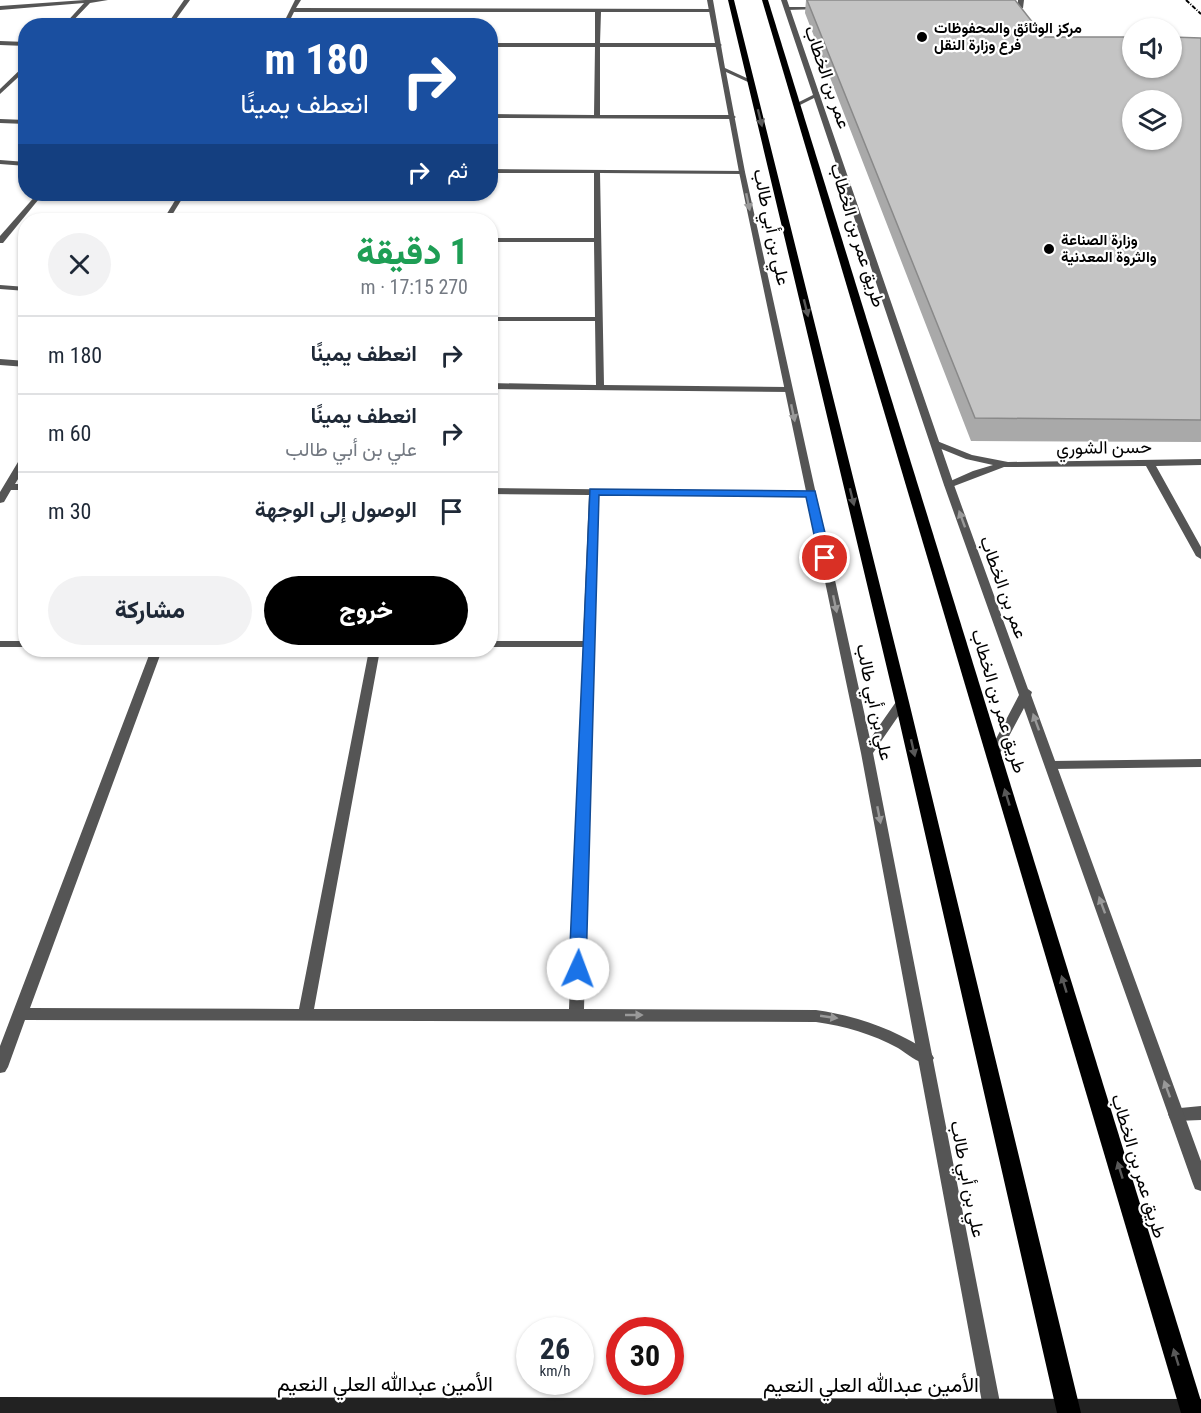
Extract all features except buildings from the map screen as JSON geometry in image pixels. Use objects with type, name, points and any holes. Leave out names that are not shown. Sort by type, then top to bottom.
[{"type":"main road","points":[[731,0],[902,702],[1069,1411]]},
{"type":"main road","name":"طريق عمر بن الخطاب","points":[[765,0],[1195,1410]]},
{"type":"main road","name":"الأمين عبدالله العلي النعيم","points":[[0,1406],[1195,1410]]},
{"type":"street","points":[[0,8],[105,0]]},
{"type":"street","points":[[174,18],[187,0]]},
{"type":"street","points":[[288,18],[298,0]]},
{"type":"street","points":[[406,10],[412,0]]},
{"type":"street","points":[[73,18],[89,1]]},
{"type":"street","points":[[998,7],[1021,3]]},
{"type":"street","points":[[292,10],[598,10],[711,5]]},
{"type":"street","name":"علي بن أبي طالب","points":[[711,5],[742,172],[867,753],[993,1411]]},
{"type":"street","points":[[786,5],[823,9]]},
{"type":"street","name":"عمر بن الخطاب","points":[[786,5],[937,444],[949,485],[1026,692],[1201,1184]]},
{"type":"street","points":[[597,117],[598,10]]},
{"type":"street","points":[[0,43],[18,44]]},
{"type":"street","points":[[498,45],[719,45]]},
{"type":"street","points":[[724,69],[750,81]]},
{"type":"street","points":[[0,92],[18,74]]},
{"type":"street","points":[[0,83],[8,84]]},
{"type":"street","points":[[798,105],[817,95]]},
{"type":"street","points":[[498,116],[732,117]]},
{"type":"street","points":[[0,121],[18,122]]},
{"type":"street","points":[[0,162],[18,163]]},
{"type":"street","points":[[498,171],[742,172]]},
{"type":"street","points":[[597,171],[600,388]]},
{"type":"street","points":[[24,213],[34,201]]},
{"type":"street","points":[[0,241],[18,220]]},
{"type":"street","points":[[498,240],[598,240]]},
{"type":"street","points":[[0,287],[18,288]]},
{"type":"street","points":[[498,319],[599,318]]},
{"type":"street","points":[[0,362],[18,363]]},
{"type":"street","points":[[498,386],[788,390]]},
{"type":"street","name":"حسن الشوري","points":[[937,444],[969,457],[1008,465],[1201,462]]},
{"type":"street","points":[[1149,462],[1201,556]]},
{"type":"street","name":"حسن الشوري","points":[[949,485],[976,473],[1008,465]]},
{"type":"street","points":[[0,500],[18,471]]},
{"type":"street","points":[[8,487],[18,487]]},
{"type":"street","points":[[498,491],[811,494]]},
{"type":"street","points":[[576,1015],[594,492]]},
{"type":"street","points":[[0,644],[18,644]]},
{"type":"street","points":[[498,644],[588,644]]},
{"type":"street","points":[[0,1067],[153,657]]},
{"type":"street","points":[[305,1015],[374,657]]},
{"type":"street","points":[[994,754],[1026,692]]},
{"type":"street","points":[[867,753],[902,702]]},
{"type":"street","points":[[1052,765],[1201,763]]},
{"type":"street","points":[[20,1014],[816,1016],[863,1024],[899,1041],[926,1058]]},
{"type":"street","points":[[1176,1114],[1201,1113]]},
{"type":"railway","points":[[1186,0],[1201,14]]},
{"type":"place","name":"مركز الوثائق والمحفوظات فرع وزارة النقل","points":[[922,37]]},
{"type":"place","name":"وزارة الصناعة والثروة المعدنية","points":[[1049,249]]},
{"type":"route","points":[[578,969],[594,492],[811,494],[825,558]]}]
